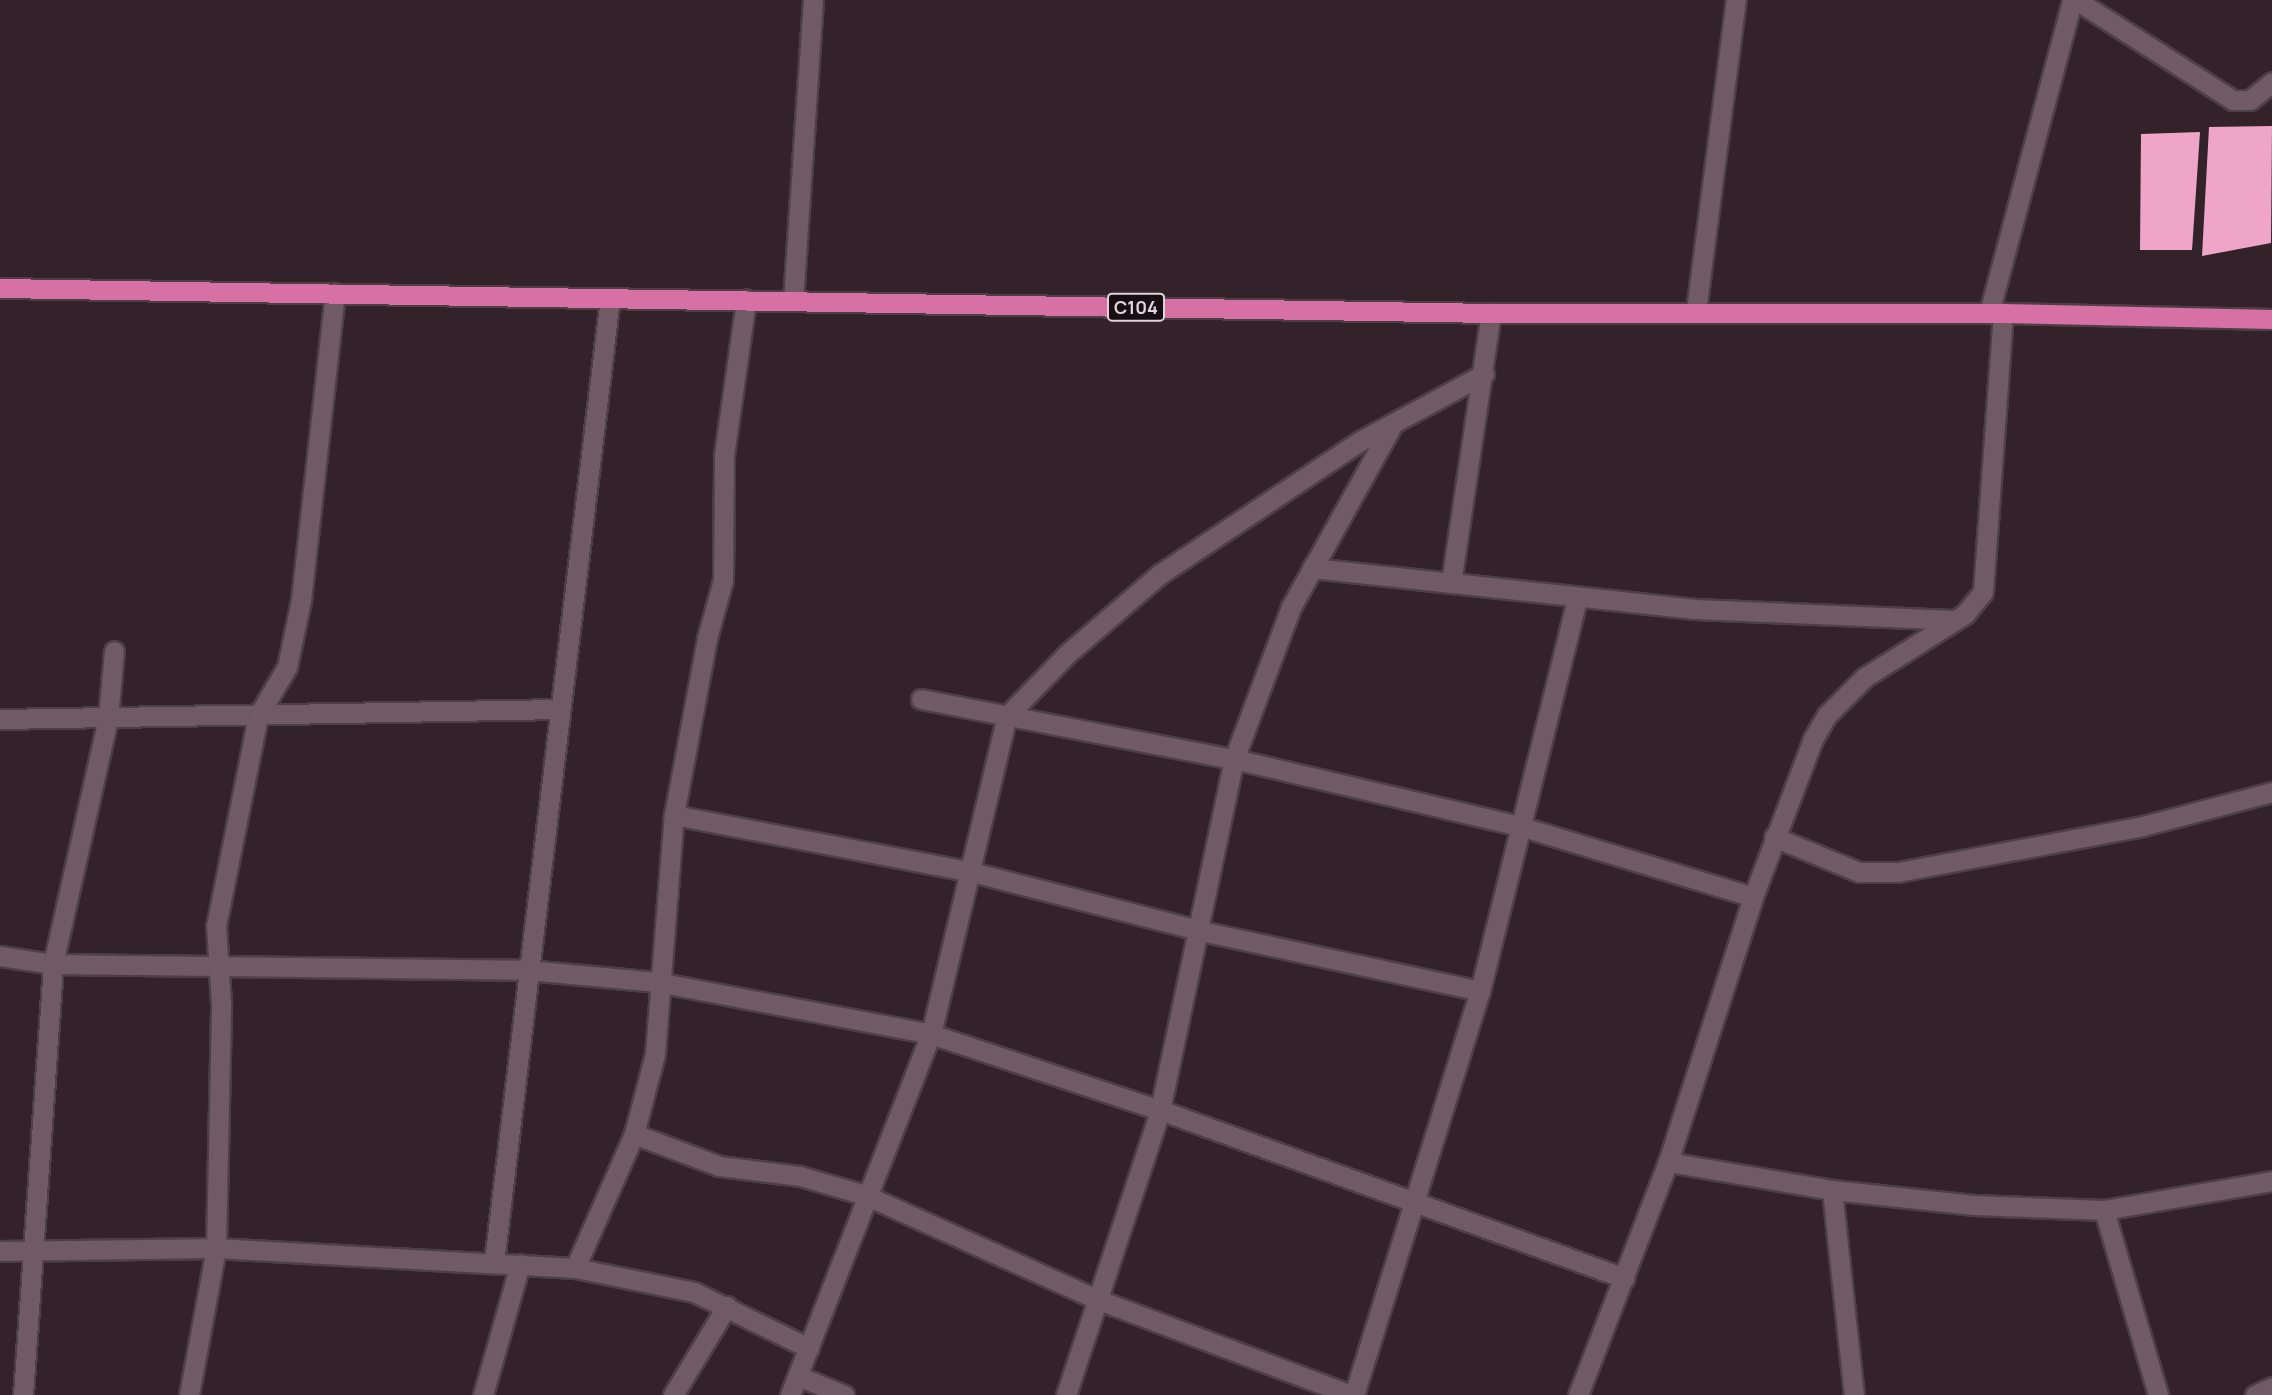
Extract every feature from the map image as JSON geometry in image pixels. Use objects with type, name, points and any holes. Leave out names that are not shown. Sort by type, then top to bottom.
[{"type":"highway","name":"C104","points":[[0,288],[1491,313],[1996,313],[2272,319]]},
{"type":"street","points":[[793,301],[813,0]]},
{"type":"street","points":[[1696,311],[1736,0]]},
{"type":"street","points":[[1578,1395],[1668,1162],[1753,897],[1813,739],[1827,715],[1884,662],[1972,608],[1983,592],[1996,313],[2074,0],[2233,100],[2250,100],[2272,82]]},
{"type":"street","points":[[189,1395],[216,1248],[221,1003],[215,967],[215,926],[258,716],[287,667],[300,600],[335,293]]},
{"type":"street","points":[[494,1262],[610,298]]},
{"type":"street","points":[[575,1268],[634,1134],[655,1054],[657,982],[674,815],[707,638],[723,580],[725,436],[746,300]]},
{"type":"street","points":[[1451,583],[1491,313]]},
{"type":"street","points":[[790,1395],[865,1195],[931,1034],[968,870],[1007,716],[1067,654],[1160,574],[1267,500],[1394,423],[1484,374]]},
{"type":"street","points":[[1066,1395],[1160,1110],[1201,931],[1234,760],[1271,655],[1312,568],[1394,423]]},
{"type":"street","points":[[1312,568],[1577,598],[1762,613],[1955,620]]},
{"type":"street","points":[[634,1134],[719,1166],[800,1176],[865,1195],[1096,1299],[1352,1395],[1480,991],[1523,827],[1577,598]]},
{"type":"street","points":[[23,1395],[53,964],[107,718],[114,651]]},
{"type":"street","points":[[921,699],[1234,760],[1523,827],[1753,897]]},
{"type":"street","points":[[0,719],[559,709]]},
{"type":"street","points":[[1774,837],[1859,872],[1898,872],[2143,826],[2272,792]]},
{"type":"street","points":[[674,815],[968,870],[1201,931],[1480,991]]},
{"type":"street","points":[[0,956],[53,964],[528,970],[657,982],[931,1034],[1160,1110],[1625,1278]]},
{"type":"street","points":[[1668,1162],[1832,1190],[1974,1205],[2104,1210],[2272,1181]]},
{"type":"street","points":[[1832,1190],[1854,1395]]},
{"type":"street","points":[[2104,1210],[2158,1395]]},
{"type":"street","points":[[0,1251],[216,1248],[575,1268],[659,1281],[727,1306],[809,1348]]},
{"type":"street","points":[[483,1395],[520,1264]]},
{"type":"street","points":[[673,1395],[727,1306]]},
{"type":"street","points":[[798,1376],[844,1395]]},
{"type":"street","points":[[2255,1395],[2272,1387]]},
{"type":"building","points":[[2272,126],[2271,243],[2202,256],[2209,127]]},
{"type":"building","points":[[2200,132],[2192,250],[2140,250],[2141,134]]}]
